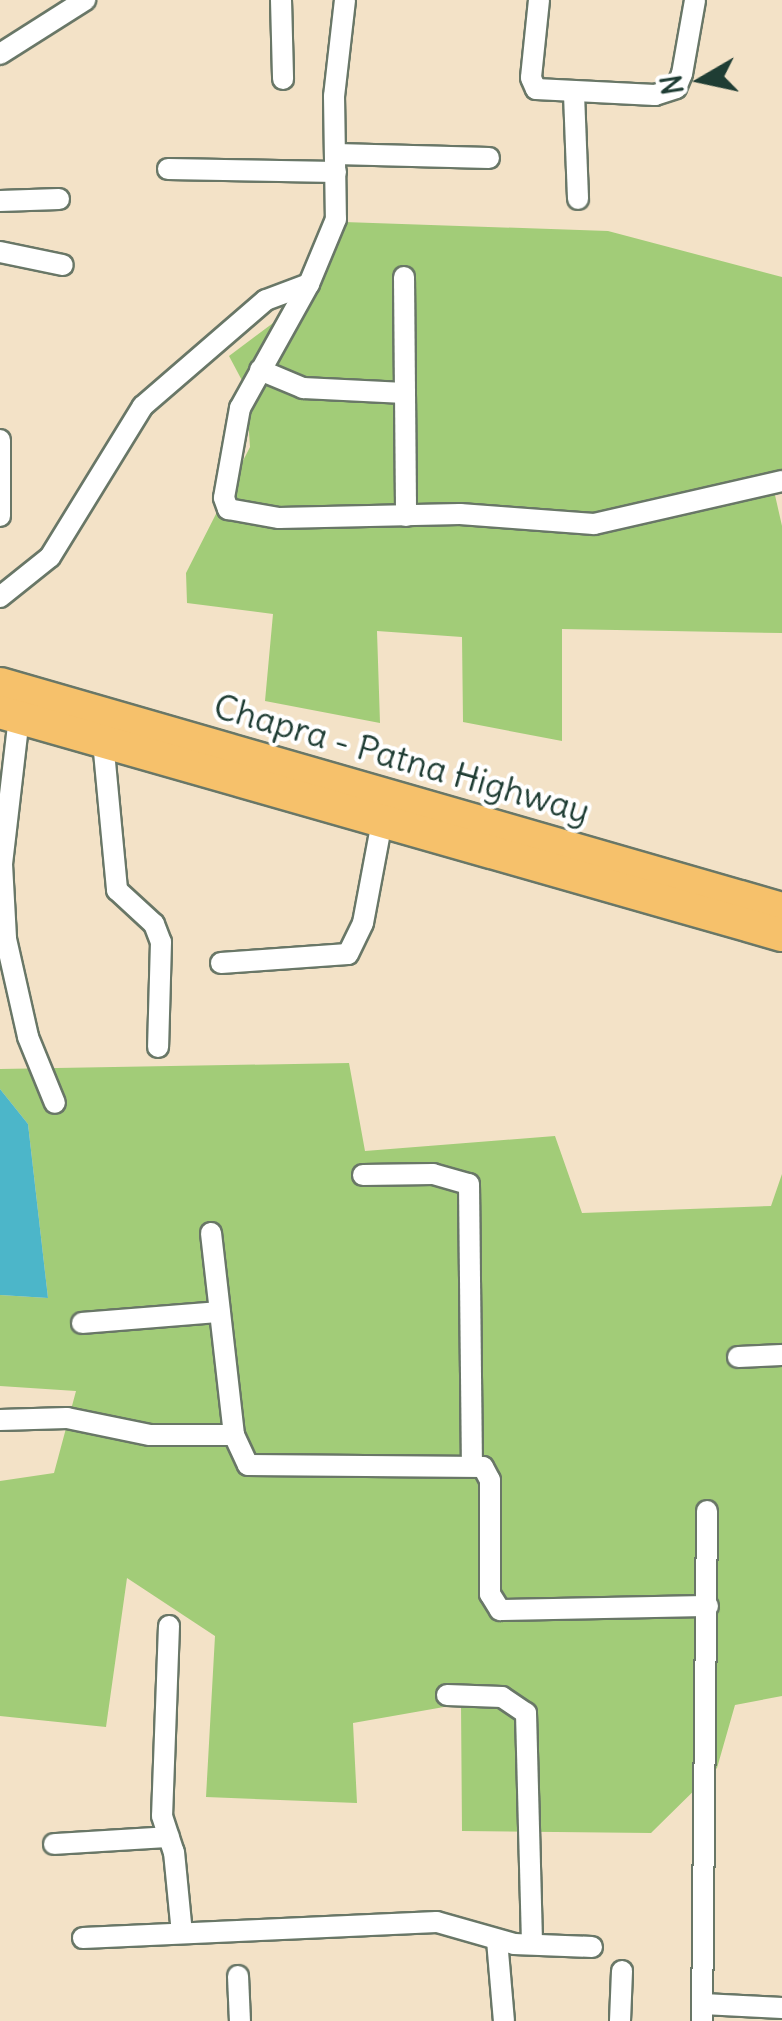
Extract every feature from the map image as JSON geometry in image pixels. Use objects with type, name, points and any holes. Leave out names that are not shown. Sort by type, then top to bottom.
[{"type":"highway","name":"Chapra - Patna Highway","points":[[0,684],[782,908]]},
{"type":"highway","name":"Chapra - Patna Highway","points":[[10,714],[782,935]]},
{"type":"street","points":[[0,54],[85,0]]},
{"type":"street","points":[[282,0],[282,79]]},
{"type":"street","points":[[346,0],[334,96],[336,219],[309,284],[260,370],[232,434],[228,510],[266,518],[406,516],[624,522],[782,481]]},
{"type":"street","points":[[539,0],[532,84],[574,94],[655,95],[676,88],[695,0]]},
{"type":"street","points":[[574,94],[578,199]]},
{"type":"street","points":[[168,168],[490,158]]},
{"type":"street","points":[[0,201],[58,199]]},
{"type":"street","points":[[0,252],[63,264]]},
{"type":"street","points":[[404,277],[406,516]]},
{"type":"street","points":[[0,597],[50,557],[143,406],[266,300],[309,284]]},
{"type":"street","points":[[260,370],[304,388],[405,392]]},
{"type":"street","points":[[0,440],[0,516]]},
{"type":"street","points":[[10,714],[2,864],[6,939],[28,1036],[55,1103]]},
{"type":"street","points":[[102,741],[117,890],[154,924],[161,942],[158,1047]]},
{"type":"street","points":[[221,962],[348,954],[360,936],[382,820]]},
{"type":"street","points":[[363,1175],[434,1174],[470,1184],[472,1464]]},
{"type":"street","points":[[211,1233],[234,1435],[242,1460],[256,1467],[483,1467],[490,1480],[490,1594],[500,1610],[708,1606]]},
{"type":"street","points":[[82,1322],[220,1312]]},
{"type":"street","points":[[738,1357],[782,1355]]},
{"type":"street","points":[[0,1420],[67,1418],[150,1435],[234,1435]]},
{"type":"street","points":[[708,1511],[702,2012],[782,2008]]},
{"type":"street","points":[[170,1626],[162,1803],[182,1932]]},
{"type":"street","points":[[447,1695],[502,1697],[526,1713],[532,1944]]},
{"type":"street","points":[[54,1844],[169,1836]]},
{"type":"street","points":[[83,1938],[437,1922],[496,1940],[592,1947]]},
{"type":"street","points":[[496,1940],[504,2021]]},
{"type":"street","points":[[620,2021],[622,1971]]},
{"type":"street","points":[[238,1976],[240,2021]]},
{"type":"green space","points":[[344,222],[608,231],[782,277],[782,470],[770,473],[782,526],[782,633],[562,629],[562,741],[463,722],[462,637],[377,631],[380,723],[265,701],[273,614],[187,603],[186,573],[250,447],[246,388],[229,356],[320,288]]},
{"type":"green space","points":[[349,1063],[365,1151],[555,1136],[582,1213],[771,1206],[782,1174],[782,1696],[735,1705],[717,1768],[651,1833],[462,1831],[461,1704],[353,1723],[357,1803],[206,1797],[215,1636],[127,1578],[106,1727],[0,1716],[0,1481],[54,1473],[76,1391],[0,1386],[0,1295],[48,1298],[28,1124],[0,1089],[0,1069]]},
{"type":"water","points":[[0,1089],[28,1124],[48,1298],[0,1295]]}]
